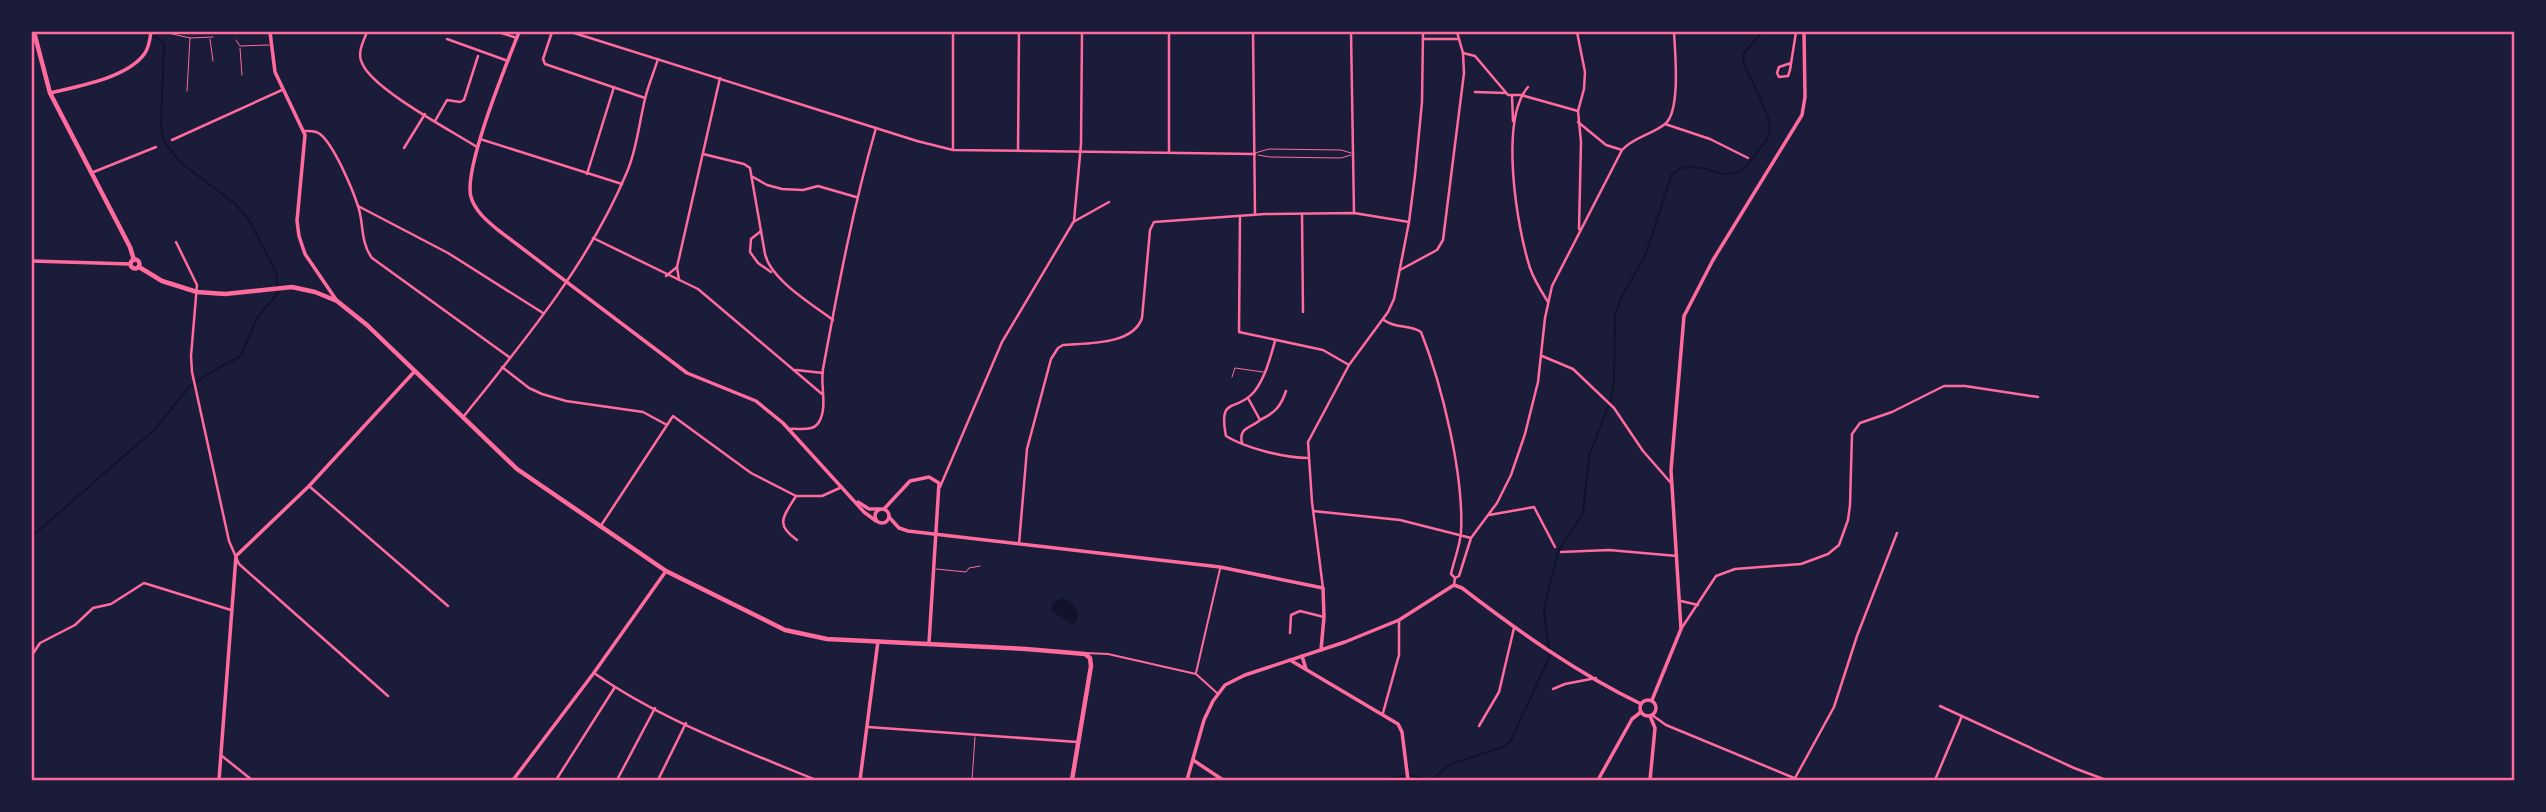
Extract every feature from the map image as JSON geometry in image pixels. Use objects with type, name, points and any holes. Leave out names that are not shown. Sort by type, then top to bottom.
[{"type":"main road","points":[[34,32],[50,93],[130,247],[132,262]]},
{"type":"main road","points":[[50,93],[107,78],[142,57],[147,50],[151,32]]},
{"type":"main road","points":[[271,32],[275,72],[304,131],[297,221],[299,236],[305,254],[337,301]]},
{"type":"main road","points":[[519,32],[477,147],[470,181],[470,194],[477,208],[498,230],[687,373],[752,398],[789,429],[876,521],[884,524],[899,492]]},
{"type":"main road","points":[[1652,700],[1682,629],[1671,457],[1684,316],[1713,260],[1801,115],[1805,97],[1804,32]]},
{"type":"main road","points":[[32,261],[139,262],[139,267],[173,285],[197,292],[234,293],[283,287],[307,289],[337,301],[367,325],[508,463],[666,571],[794,634],[827,639],[1082,652],[1090,658],[1091,666],[1072,780]]},
{"type":"main road","points":[[219,780],[236,556],[309,486],[414,372]]},
{"type":"main road","points":[[876,521],[875,514],[906,484],[919,478],[934,479],[940,487],[929,643]]},
{"type":"main road","points":[[853,499],[869,509],[882,509],[895,525],[904,530],[1220,567],[1323,588],[1321,650]]},
{"type":"main road","points":[[513,780],[594,673],[666,571]]},
{"type":"main road","points":[[1186,780],[1204,720],[1225,685],[1399,620],[1454,585],[1462,587],[1514,628],[1545,648],[1641,704]]},
{"type":"main road","points":[[860,780],[878,641]]},
{"type":"main road","points":[[1301,656],[1307,671]]},
{"type":"main road","points":[[1290,660],[1383,713],[1401,729],[1408,780]]},
{"type":"main road","points":[[1641,712],[1641,704],[1645,700],[1652,700]]},
{"type":"main road","points":[[1650,780],[1655,728],[1651,716],[1657,706],[1652,700]]},
{"type":"main road","points":[[1641,712],[1651,716]]},
{"type":"main road","points":[[1598,780],[1632,719],[1641,712]]},
{"type":"main road","points":[[1193,761],[1223,780]]},
{"type":"street","points":[[367,32],[360,60],[366,72],[380,85],[477,147]]},
{"type":"street","points":[[498,32],[516,38]]},
{"type":"street","points":[[552,32],[543,59],[545,64],[645,98]]},
{"type":"street","points":[[571,32],[953,150],[1255,154]]},
{"type":"street","points":[[953,32],[953,150]]},
{"type":"street","points":[[1018,151],[1019,32]]},
{"type":"street","points":[[940,487],[1002,342],[1074,221],[1080,150],[1082,32]]},
{"type":"street","points":[[1169,32],[1169,152]]},
{"type":"street","points":[[1253,32],[1255,215]]},
{"type":"street","points":[[1351,32],[1354,214]]},
{"type":"street","points":[[1323,588],[1308,458],[1309,439],[1349,365],[1392,306],[1409,222],[1421,115],[1423,32]]},
{"type":"street","points":[[1400,270],[1426,257],[1442,244],[1461,109],[1463,53],[1457,32]]},
{"type":"street","points":[[1577,32],[1585,72],[1578,111],[1581,142],[1579,231]]},
{"type":"street","points":[[1454,585],[1471,538],[1497,503],[1517,460],[1533,407],[1552,286],[1622,150],[1665,124],[1672,114],[1674,32]]},
{"type":"street","points":[[1791,63],[1779,67],[1779,77],[1788,76],[1791,63],[1796,32]]},
{"type":"street","points":[[447,39],[508,61]]},
{"type":"street","points":[[1423,39],[1459,39]]},
{"type":"street","points":[[1463,53],[1475,56],[1506,93],[1578,111]]},
{"type":"street","points":[[435,121],[444,102],[464,100],[478,56]]},
{"type":"street","points":[[462,418],[568,281],[593,238],[622,184],[634,153],[645,98],[658,59]]},
{"type":"street","points":[[679,282],[677,267],[720,78]]},
{"type":"street","points":[[587,174],[614,87]]},
{"type":"street","points":[[1513,123],[1521,95],[1528,87]]},
{"type":"street","points":[[172,140],[282,90]]},
{"type":"street","points":[[1475,92],[1506,93]]},
{"type":"street","points":[[1512,96],[1513,171],[1524,241],[1531,271],[1548,302]]},
{"type":"street","points":[[404,148],[425,114]]},
{"type":"street","points":[[1578,122],[1606,145],[1622,150]]},
{"type":"street","points":[[1665,124],[1710,139],[1748,158]]},
{"type":"street","points":[[789,429],[810,429],[819,422],[822,412],[822,373],[856,197],[876,128]]},
{"type":"street","points":[[304,131],[314,131],[321,135],[342,169],[358,206],[365,246],[372,258],[510,358]]},
{"type":"street","points":[[480,139],[622,184]]},
{"type":"street","points":[[91,173],[156,147]]},
{"type":"street","points":[[703,155],[746,165],[753,177],[766,260],[776,275]]},
{"type":"street","points":[[753,177],[782,189],[803,190],[818,186],[856,197]]},
{"type":"street","points":[[1074,221],[1109,202]]},
{"type":"street","points":[[358,206],[448,253],[544,313]]},
{"type":"street","points":[[1302,214],[1303,312]]},
{"type":"street","points":[[1019,544],[1024,471],[1031,430],[1051,359],[1063,345],[1122,338],[1139,327],[1150,230],[1154,222],[1255,215],[1354,214],[1409,222]]},
{"type":"street","points":[[1240,216],[1240,333],[1322,350],[1349,365]]},
{"type":"street","points":[[761,231],[751,239],[750,252],[758,263],[833,320]]},
{"type":"street","points":[[593,238],[666,276],[698,289],[822,394]]},
{"type":"street","points":[[176,242],[195,279],[197,292],[192,372],[226,528],[240,566],[388,695]]},
{"type":"street","points":[[666,276],[677,267]]},
{"type":"street","points":[[1383,320],[1390,325],[1418,329],[1449,426],[1460,505],[1461,535],[1451,574],[1455,578]]},
{"type":"street","points":[[1275,341],[1265,372],[1248,398],[1228,406],[1223,421],[1226,436],[1243,444],[1294,458],[1308,458]]},
{"type":"street","points":[[1542,356],[1573,369],[1614,408],[1643,452],[1671,483]]},
{"type":"street","points":[[502,367],[529,388],[542,394],[566,401],[643,412],[667,425]]},
{"type":"street","points":[[796,370],[822,373]]},
{"type":"street","points":[[1682,629],[1716,576],[1727,570],[1801,564],[1828,554],[1839,545],[1850,505],[1852,434],[1860,423],[1892,412],[1944,386],[1965,386],[2038,397]]},
{"type":"street","points":[[1243,444],[1242,435],[1245,428],[1269,416],[1282,404],[1286,391]]},
{"type":"street","points":[[1248,398],[1260,420]]},
{"type":"street","points":[[600,527],[673,416],[751,473],[796,496],[822,496],[842,487]]},
{"type":"street","points":[[309,486],[448,607]]},
{"type":"street","points":[[796,496],[783,517],[783,526],[787,533],[797,540]]},
{"type":"street","points":[[1489,515],[1534,507],[1555,547]]},
{"type":"street","points":[[1313,511],[1401,520],[1471,538]]},
{"type":"street","points":[[1651,716],[1666,725],[1796,780],[1834,707],[1857,636],[1898,533]]},
{"type":"street","points":[[1562,552],[1609,550],[1677,556]]},
{"type":"street","points":[[1196,674],[1220,567]]},
{"type":"street","points":[[32,655],[40,643],[75,625],[93,608],[116,602],[144,583],[231,610]]},
{"type":"street","points":[[1681,600],[1698,605]]},
{"type":"street","points":[[1290,633],[1291,615],[1300,611],[1324,617]]},
{"type":"street","points":[[1383,713],[1399,655],[1399,620]]},
{"type":"street","points":[[1479,726],[1499,692],[1514,628]]},
{"type":"street","points":[[1082,652],[1108,654],[1196,674],[1218,694]]},
{"type":"street","points":[[594,673],[615,687],[686,723],[816,780]]},
{"type":"street","points":[[1553,690],[1565,684],[1596,678]]},
{"type":"street","points":[[556,780],[615,687]]},
{"type":"street","points":[[1940,706],[2106,780]]},
{"type":"street","points":[[617,780],[655,708]]},
{"type":"street","points":[[1935,780],[1962,716]]},
{"type":"street","points":[[658,780],[686,723]]},
{"type":"street","points":[[868,727],[1077,742]]},
{"type":"street","points":[[221,755],[252,780]]},
{"type":"lane","points":[[163,32],[190,38],[213,37]]},
{"type":"lane","points":[[209,37],[212,61]]},
{"type":"lane","points":[[187,91],[190,38]]},
{"type":"lane","points":[[236,40],[240,46],[242,75]]},
{"type":"lane","points":[[240,46],[271,46]]},
{"type":"lane","points":[[1255,154],[1269,149],[1341,150],[1353,154]]},
{"type":"lane","points":[[1255,154],[1270,157],[1341,158],[1353,154]]},
{"type":"lane","points":[[1232,377],[1235,368],[1265,372]]},
{"type":"lane","points":[[934,569],[966,572],[969,568],[980,566]]},
{"type":"lane","points":[[972,780],[975,735]]},
{"type":"shaded area","points":[[1063,598],[1076,610],[1078,620],[1072,624],[1052,612],[1054,602]]},
{"type":"waterway","points":[[32,536],[154,430],[189,387],[241,356],[257,318],[278,293],[276,272],[248,218],[234,203],[180,162],[163,140],[161,125],[164,45],[160,39],[143,32]]},
{"type":"waterway","points":[[1431,780],[1451,764],[1510,742],[1550,656],[1544,611],[1546,600],[1558,552],[1583,513],[1589,456],[1611,399],[1614,383],[1615,315],[1622,296],[1645,256],[1672,174],[1690,167],[1732,174],[1745,167],[1765,143],[1770,130],[1766,112],[1743,61],[1744,53],[1762,32]]},
{"type":"waterway","points":[[1380,780],[1410,775],[1426,780]]}]
